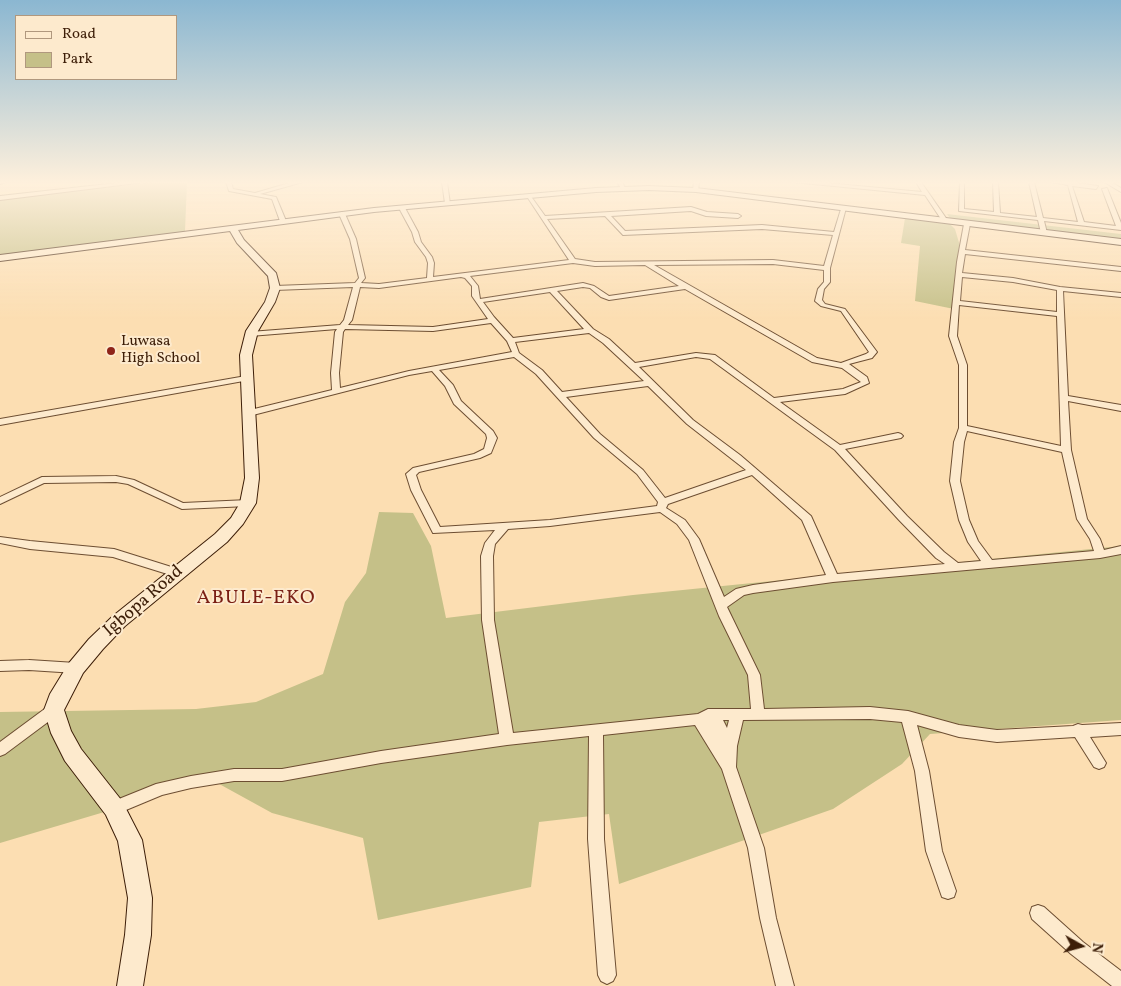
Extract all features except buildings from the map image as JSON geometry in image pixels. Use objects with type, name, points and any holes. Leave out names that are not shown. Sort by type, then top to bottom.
[{"type":"main road","points":[[0,258],[239,228]]},
{"type":"main road","points":[[998,228],[1121,242]]},
{"type":"main road","points":[[233,229],[240,241],[272,275],[276,288]]},
{"type":"main road","name":"Igbopa Road","points":[[55,709],[64,688],[76,668],[119,621],[221,538],[237,521],[248,503],[252,478],[246,355],[250,334],[276,288]]},
{"type":"main road","points":[[55,709],[61,733],[73,756],[114,808],[130,840],[140,898],[138,935],[130,986]]},
{"type":"street","points":[[336,391],[335,373],[339,332],[348,320],[357,284],[362,278],[353,239],[348,228]]},
{"type":"street","points":[[411,228],[431,263],[430,278]]},
{"type":"street","points":[[551,228],[572,261]]},
{"type":"street","points":[[617,228],[626,234],[742,228]]},
{"type":"street","points":[[773,228],[837,234]]},
{"type":"street","points":[[838,228],[827,268],[827,282],[821,289],[819,303],[842,310],[873,352],[870,356],[845,364],[845,366]]},
{"type":"street","points":[[965,228],[953,336],[963,359],[963,428],[959,442],[955,481],[967,528],[973,542],[988,563]]},
{"type":"street","points":[[1042,228],[1044,234]]},
{"type":"street","points":[[963,252],[1121,270]]},
{"type":"street","points":[[276,288],[357,284],[379,286],[572,261],[595,264],[773,262],[827,268]]},
{"type":"street","points":[[646,263],[815,360],[845,366],[864,380],[865,383],[845,391],[772,401]]},
{"type":"street","points":[[959,275],[1012,280],[1060,289],[1121,295]]},
{"type":"street","points":[[465,276],[475,286],[475,296],[492,321],[511,340],[516,354],[539,372],[597,436],[640,472],[662,506],[681,522],[694,539],[721,605],[754,675],[758,694],[758,715]]},
{"type":"street","points":[[478,301],[586,285],[609,298],[687,287]]},
{"type":"street","points":[[1060,289],[1059,314],[1065,398],[1066,450],[1082,519],[1095,540],[1100,554]]},
{"type":"street","points":[[552,290],[590,331],[606,341],[690,422],[807,518],[833,578]]},
{"type":"street","points":[[957,304],[1059,314]]},
{"type":"street","points":[[250,334],[342,328],[433,329],[492,321]]},
{"type":"street","points":[[511,340],[590,331]]},
{"type":"street","points":[[249,413],[410,373],[516,354]]},
{"type":"street","points":[[633,366],[706,355],[838,448],[903,518],[940,555],[955,566]]},
{"type":"street","points":[[435,370],[449,385],[457,402],[490,433],[491,445],[488,451],[477,456],[416,470],[411,474],[410,478],[437,531],[504,527],[662,506],[752,471]]},
{"type":"street","points":[[0,422],[246,378]]},
{"type":"street","points":[[559,395],[649,383]]},
{"type":"street","points":[[1065,398],[1121,408]]},
{"type":"street","points":[[963,428],[1066,450]]},
{"type":"street","points":[[838,448],[898,436]]},
{"type":"street","points":[[0,501],[42,480],[116,478],[130,482],[182,506],[248,503]]},
{"type":"street","points":[[504,527],[490,543],[487,556],[488,620],[507,739]]},
{"type":"street","points":[[0,540],[30,546],[114,553],[177,573]]},
{"type":"street","points":[[721,605],[740,592],[833,578],[1100,554],[1121,550]]},
{"type":"street","points":[[0,666],[29,665],[76,668]]},
{"type":"street","points":[[0,750],[55,709]]},
{"type":"street","points":[[114,808],[161,789],[191,782],[234,776],[282,775],[381,757],[507,739],[704,717],[860,712],[908,717],[959,731],[997,736],[1121,728]]},
{"type":"street","points":[[729,766],[734,723],[739,715]]},
{"type":"street","points":[[704,717],[717,723],[730,746]]},
{"type":"street","points":[[704,717],[729,766],[756,848],[768,918],[785,986]]},
{"type":"street","points":[[908,717],[922,771],[934,851],[948,891]]},
{"type":"street","points":[[596,729],[596,839],[607,975]]},
{"type":"street","points":[[1078,730],[1099,763]]},
{"type":"street","points":[[1038,913],[1077,948],[1121,982]]},
{"type":"green space","points":[[0,228],[185,228],[185,232],[0,256]]},
{"type":"green space","points":[[903,228],[955,229],[960,246],[954,309],[915,301],[920,246],[901,243]]},
{"type":"green space","points":[[1011,228],[1069,228],[1121,234],[1121,241]]},
{"type":"green space","points":[[379,512],[413,513],[431,546],[446,618],[633,595],[1121,546],[1121,720],[930,734],[902,764],[833,809],[619,884],[609,814],[539,822],[531,887],[378,920],[363,838],[272,813],[212,780],[0,843],[0,712],[196,709],[256,702],[323,674],[345,602],[366,573]]},
{"type":"place","name":"Luwasa High School","points":[[111,351]]},
{"type":"district","name":"ABULE-EKO","points":[[256,599]]}]
